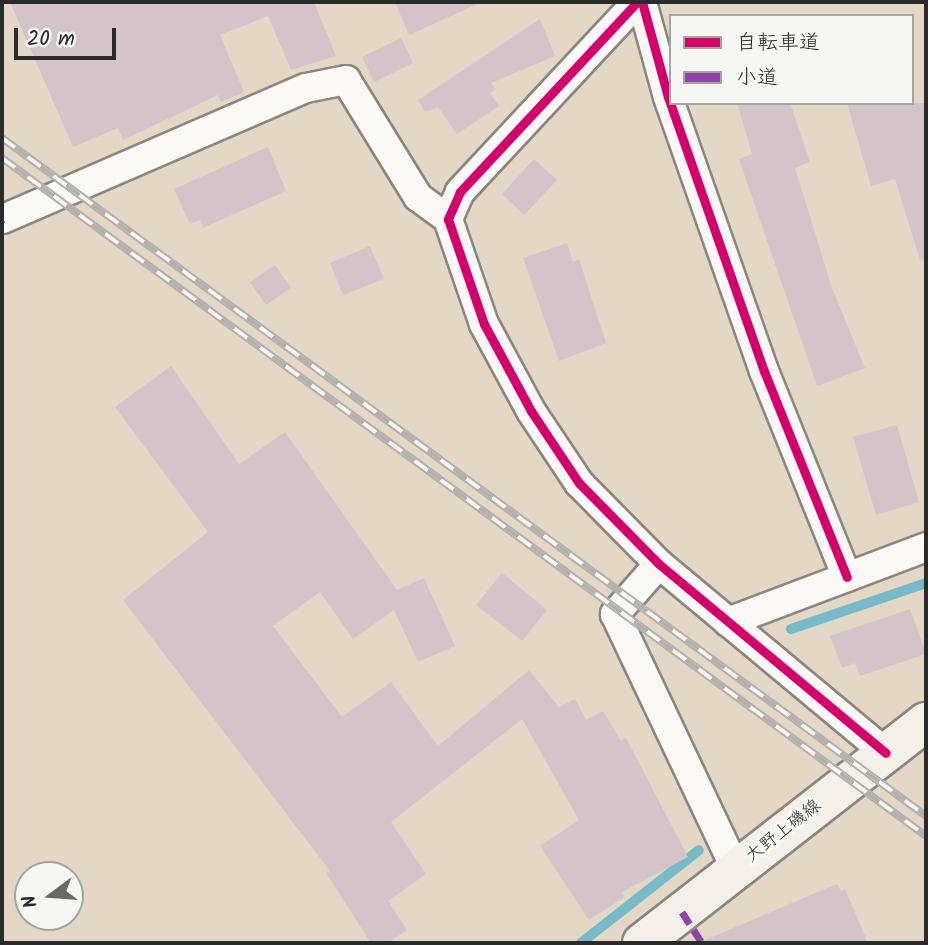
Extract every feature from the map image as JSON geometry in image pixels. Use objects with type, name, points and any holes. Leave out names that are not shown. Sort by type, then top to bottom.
[{"type":"main road","name":"大野上磯線","points":[[642,943],[926,722]]},
{"type":"street","points":[[448,219],[460,192],[640,2]]},
{"type":"street","points":[[640,2],[669,100]]},
{"type":"street","points":[[3,219],[306,88],[346,80],[418,197],[448,219],[484,324],[531,411],[579,483],[659,564],[886,753]]},
{"type":"street","points":[[671,105],[764,371],[847,577]]},
{"type":"street","points":[[728,622],[926,547]]},
{"type":"street","points":[[659,564],[615,614],[736,870]]},
{"type":"building","points":[[10,2],[314,2],[336,56],[291,70],[268,16],[220,35],[244,92],[221,102],[218,95],[123,140],[118,128],[73,147]]},
{"type":"building","points":[[395,2],[482,2],[409,35]]},
{"type":"building","points":[[540,19],[555,56],[491,83],[496,89],[490,93],[499,106],[457,134],[438,107],[425,112],[418,100]]},
{"type":"building","points":[[401,38],[413,63],[374,82],[362,57]]},
{"type":"building","points":[[926,103],[926,259],[920,260],[895,179],[871,186],[848,105]]},
{"type":"building","points":[[738,105],[791,105],[810,162],[795,168],[832,288],[865,368],[817,386],[739,159],[752,154]]},
{"type":"building","points":[[268,147],[286,191],[203,228],[200,220],[190,224],[174,189]]},
{"type":"building","points":[[534,159],[557,180],[524,215],[502,194]]},
{"type":"building","points":[[567,243],[573,262],[579,259],[606,343],[559,361],[523,258]]},
{"type":"building","points":[[370,246],[384,279],[343,295],[330,263]]},
{"type":"building","points":[[275,265],[291,288],[266,305],[250,282]]},
{"type":"building","points":[[171,366],[239,464],[285,432],[397,590],[424,578],[455,646],[418,662],[394,610],[353,639],[320,592],[273,626],[342,717],[391,682],[438,746],[529,670],[559,707],[575,699],[586,720],[603,711],[621,741],[626,738],[688,857],[622,892],[625,897],[589,920],[540,846],[579,820],[522,719],[391,822],[426,874],[388,901],[407,930],[388,943],[371,943],[326,873],[330,871],[123,600],[208,532],[115,407]]},
{"type":"building","points":[[897,425],[919,502],[876,515],[853,437]]},
{"type":"building","points":[[502,573],[547,610],[522,641],[476,605]]},
{"type":"building","points":[[910,609],[926,654],[860,676],[855,663],[842,668],[830,636]]},
{"type":"building","points":[[837,884],[841,891],[845,889],[868,943],[698,943]]},
{"type":"waterway","points":[[791,629],[926,583]]},
{"type":"waterway","points":[[581,943],[699,850]]},
{"type":"railway","points":[[2,138],[926,816]]},
{"type":"railway","points":[[2,158],[926,836]]},
{"type":"marked path","points":[[682,912],[702,943]]},
{"type":"cycle path","points":[[637,2],[460,192],[448,219],[484,324],[531,411],[579,483],[659,564],[886,753]]},
{"type":"cycle path","points":[[642,2],[669,100]]},
{"type":"cycle path","points":[[671,105],[764,371],[847,577]]}]
